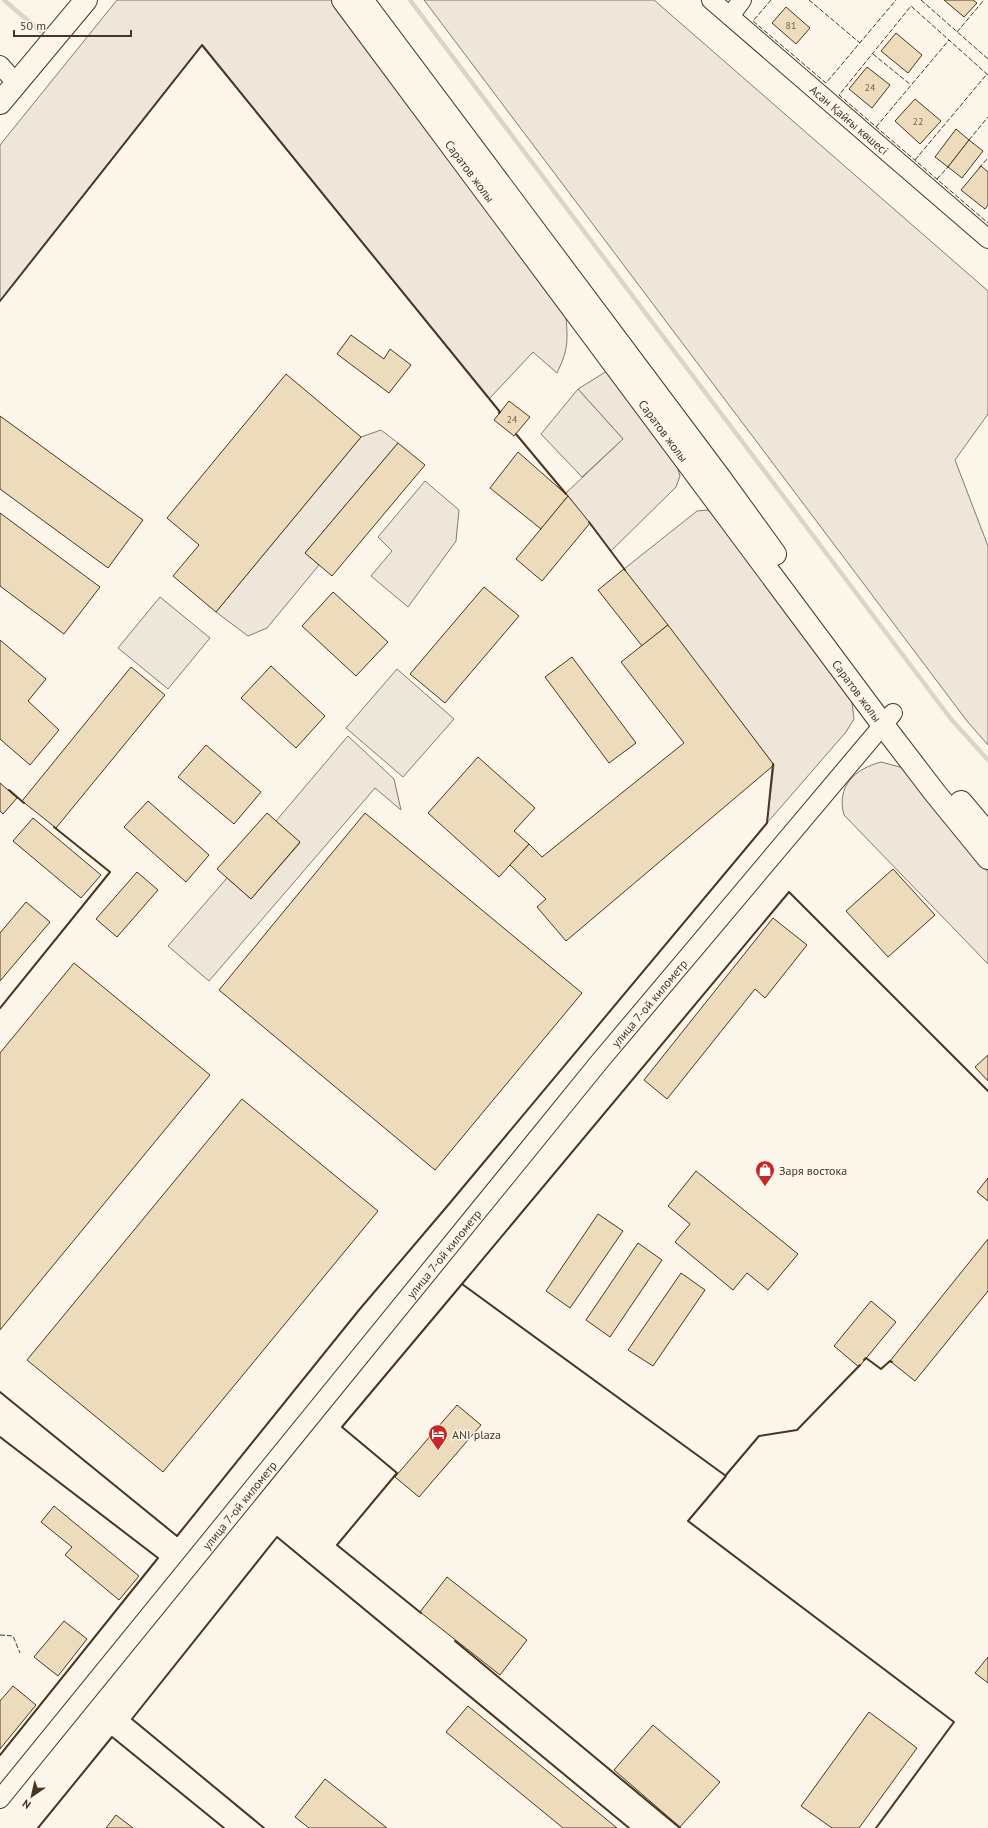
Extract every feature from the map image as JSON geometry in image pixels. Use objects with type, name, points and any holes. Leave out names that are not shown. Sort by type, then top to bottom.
[{"type":"main road","points":[[0,103],[86,0]]},
{"type":"main road","name":"Саратов жолы","points":[[343,0],[888,719],[988,834]]},
{"type":"main road","name":"Саратов жолы","points":[[362,0],[715,471],[888,719],[935,793],[988,858]]},
{"type":"street","name":"Асан Қайғы көшесі","points":[[711,0],[988,239]]},
{"type":"street","points":[[730,16],[742,0]]},
{"type":"street","points":[[0,65],[16,83]]},
{"type":"street","name":"улица 7-ой километр","points":[[0,1800],[600,1060],[888,719]]},
{"type":"shaded area","points":[[117,0],[333,0],[566,317],[566,346],[557,373],[533,352],[489,399],[202,46],[0,301],[0,145]]},
{"type":"shaded area","points":[[424,0],[654,0],[988,291],[988,414],[955,460],[988,546],[988,745],[967,721]]},
{"type":"shaded area","points":[[607,371],[675,460],[680,476],[676,487],[611,551],[566,493],[623,439],[578,389]]},
{"type":"shaded area","points":[[578,389],[623,439],[582,477],[541,434]]},
{"type":"shaded area","points":[[381,430],[398,443],[305,553],[319,565],[267,628],[248,636],[216,612],[361,437]]},
{"type":"shaded area","points":[[425,481],[459,510],[456,541],[408,607],[371,576],[392,551],[378,537]]},
{"type":"shaded area","points":[[707,510],[718,515],[851,694],[854,719],[846,732],[767,823],[774,765],[624,569],[697,511]]},
{"type":"shaded area","points":[[160,597],[210,638],[168,689],[118,648]]},
{"type":"shaded area","points":[[397,669],[454,719],[403,777],[346,728]]},
{"type":"shaded area","points":[[348,736],[394,779],[401,810],[375,788],[209,981],[168,946],[227,878],[251,899],[300,843],[276,821]]},
{"type":"shaded area","points":[[881,762],[900,767],[913,776],[988,872],[988,964],[844,815],[842,805],[845,787],[856,774],[863,769]]},
{"type":"building","points":[[944,0],[973,0],[977,3],[964,17]]},
{"type":"building","points":[[786,7],[810,28],[796,44],[772,23]]},
{"type":"building","points":[[896,33],[922,55],[908,73],[881,51]]},
{"type":"building","points":[[867,67],[890,85],[872,108],[849,89]]},
{"type":"building","points":[[915,99],[941,121],[920,144],[895,121]]},
{"type":"building","points":[[956,129],[969,140],[948,167],[935,157]]},
{"type":"building","points":[[969,140],[983,151],[962,178],[948,167]]},
{"type":"building","points":[[981,166],[988,172],[988,205],[985,209],[961,190]]},
{"type":"building","points":[[351,335],[384,359],[390,349],[411,365],[389,393],[337,354]]},
{"type":"building","points":[[286,374],[361,437],[216,612],[173,576],[199,545],[167,518]]},
{"type":"building","points":[[509,401],[530,417],[514,436],[494,420]]},
{"type":"building","points":[[0,416],[143,520],[108,568],[0,489]]},
{"type":"building","points":[[398,443],[425,465],[332,576],[305,553]]},
{"type":"building","points":[[518,452],[568,496],[541,529],[490,488]]},
{"type":"building","points":[[568,496],[590,523],[542,581],[516,559]]},
{"type":"building","points":[[0,513],[100,587],[64,634],[0,586]]},
{"type":"building","points":[[624,569],[668,625],[642,646],[598,590]]},
{"type":"building","points":[[484,587],[519,616],[445,703],[410,674]]},
{"type":"building","points":[[333,592],[388,642],[356,676],[302,626]]},
{"type":"building","points":[[668,625],[774,765],[566,941],[537,907],[546,899],[510,865],[529,844],[542,857],[684,743],[621,662]]},
{"type":"building","points":[[0,640],[46,679],[28,701],[59,730],[30,765],[0,739]]},
{"type":"building","points":[[572,657],[636,743],[609,763],[545,677]]},
{"type":"building","points":[[271,666],[325,716],[296,748],[241,698]]},
{"type":"building","points":[[131,667],[165,695],[56,828],[22,801]]},
{"type":"building","points":[[206,745],[261,792],[234,824],[178,777]]},
{"type":"building","points":[[478,757],[535,808],[514,831],[529,844],[499,877],[428,813]]},
{"type":"building","points":[[0,783],[17,798],[3,814],[0,811]]},
{"type":"building","points":[[148,801],[209,855],[186,882],[124,827]]},
{"type":"building","points":[[267,813],[300,842],[251,899],[217,869]]},
{"type":"building","points":[[365,813],[582,993],[435,1170],[219,990]]},
{"type":"building","points":[[33,818],[101,875],[81,898],[13,841]]},
{"type":"building","points":[[893,869],[935,915],[888,957],[846,911]]},
{"type":"building","points":[[137,872],[158,890],[117,937],[96,919]]},
{"type":"building","points":[[26,902],[50,922],[0,981],[0,933]]},
{"type":"building","points":[[773,918],[807,945],[765,998],[755,989],[667,1099],[644,1080]]},
{"type":"building","points":[[74,963],[210,1075],[0,1330],[0,1053]]},
{"type":"building","points":[[988,1055],[988,1081],[975,1067]]},
{"type":"building","points":[[242,1099],[378,1211],[163,1472],[27,1360]]},
{"type":"building","points":[[696,1171],[798,1254],[768,1290],[747,1273],[733,1290],[675,1242],[690,1224],[668,1206]]},
{"type":"building","points":[[988,1178],[988,1201],[977,1192]]},
{"type":"building","points":[[598,1214],[623,1231],[570,1308],[546,1291]]},
{"type":"building","points":[[988,1239],[988,1291],[915,1381],[890,1361]]},
{"type":"building","points":[[638,1243],[662,1260],[610,1337],[586,1320]]},
{"type":"building","points":[[681,1273],[705,1290],[653,1366],[628,1350]]},
{"type":"building","points":[[871,1301],[896,1322],[859,1367],[834,1346]]},
{"type":"building","name":"ANI plaza","points":[[457,1405],[481,1425],[419,1497],[395,1477]]},
{"type":"building","points":[[54,1506],[139,1576],[119,1600],[65,1555],[72,1547],[41,1522]]},
{"type":"building","points":[[447,1577],[527,1640],[500,1675],[420,1612]]},
{"type":"building","points":[[64,1621],[87,1639],[58,1676],[34,1657]]},
{"type":"building","points":[[988,1657],[988,1683],[975,1673]]},
{"type":"building","points":[[13,1686],[36,1705],[0,1749],[0,1701]]},
{"type":"building","points":[[468,1706],[617,1828],[563,1828],[446,1732]]},
{"type":"building","points":[[869,1712],[917,1748],[859,1828],[832,1828],[801,1806]]},
{"type":"building","points":[[653,1725],[720,1782],[680,1827],[614,1770]]},
{"type":"building","points":[[325,1779],[387,1828],[309,1828],[295,1817]]},
{"type":"building","points":[[116,1815],[133,1828],[106,1828]]},
{"type":"waterway","points":[[4,0],[40,31]]},
{"type":"waterway","points":[[410,0],[951,719],[988,760]]},
{"type":"fence","points":[[771,0],[753,21],[826,83],[896,0]]},
{"type":"fence","points":[[809,0],[860,43]]},
{"type":"fence","points":[[921,0],[988,59]]},
{"type":"fence","points":[[957,32],[984,0]]},
{"type":"fence","points":[[988,75],[911,6],[839,95],[988,223]]},
{"type":"fence","points":[[876,127],[949,40]]},
{"type":"fence","points":[[873,54],[911,85]]},
{"type":"fence","points":[[915,160],[987,74]]},
{"type":"fence","points":[[969,140],[988,117]]},
{"type":"fence","points":[[979,168],[988,158]]},
{"type":"fence","points":[[937,179],[948,167]]},
{"type":"fence","points":[[0,1635],[13,1636],[20,1653]]},
{"type":"wall","points":[[0,301],[202,45],[500,412],[499,413]]},
{"type":"wall","points":[[516,434],[566,494]]},
{"type":"wall","points":[[589,522],[625,570]]},
{"type":"wall","points":[[0,1392],[177,1536],[359,1310],[767,823],[773,764]]},
{"type":"wall","points":[[9,790],[24,803]]},
{"type":"wall","points":[[0,1008],[110,872],[54,827]]},
{"type":"wall","points":[[462,1284],[789,892],[988,1091]]},
{"type":"wall","points":[[421,1613],[337,1545],[397,1473],[342,1427],[462,1284],[726,1476],[688,1521],[954,1722],[876,1828]]},
{"type":"wall","points":[[864,1360],[866,1358],[881,1369],[890,1361],[892,1362]]},
{"type":"wall","points":[[726,1475],[759,1436],[797,1430],[860,1365]]},
{"type":"wall","points":[[0,1437],[158,1558],[0,1755]]},
{"type":"wall","points":[[264,1828],[132,1719],[277,1537],[629,1828]]},
{"type":"wall","points":[[455,1641],[680,1828]]},
{"type":"wall","points":[[38,1828],[112,1737],[224,1828]]},
{"type":"place","name":"Заря востока","points":[[765,1187]]},
{"type":"place","name":"ANI plaza","points":[[438,1451]]}]
